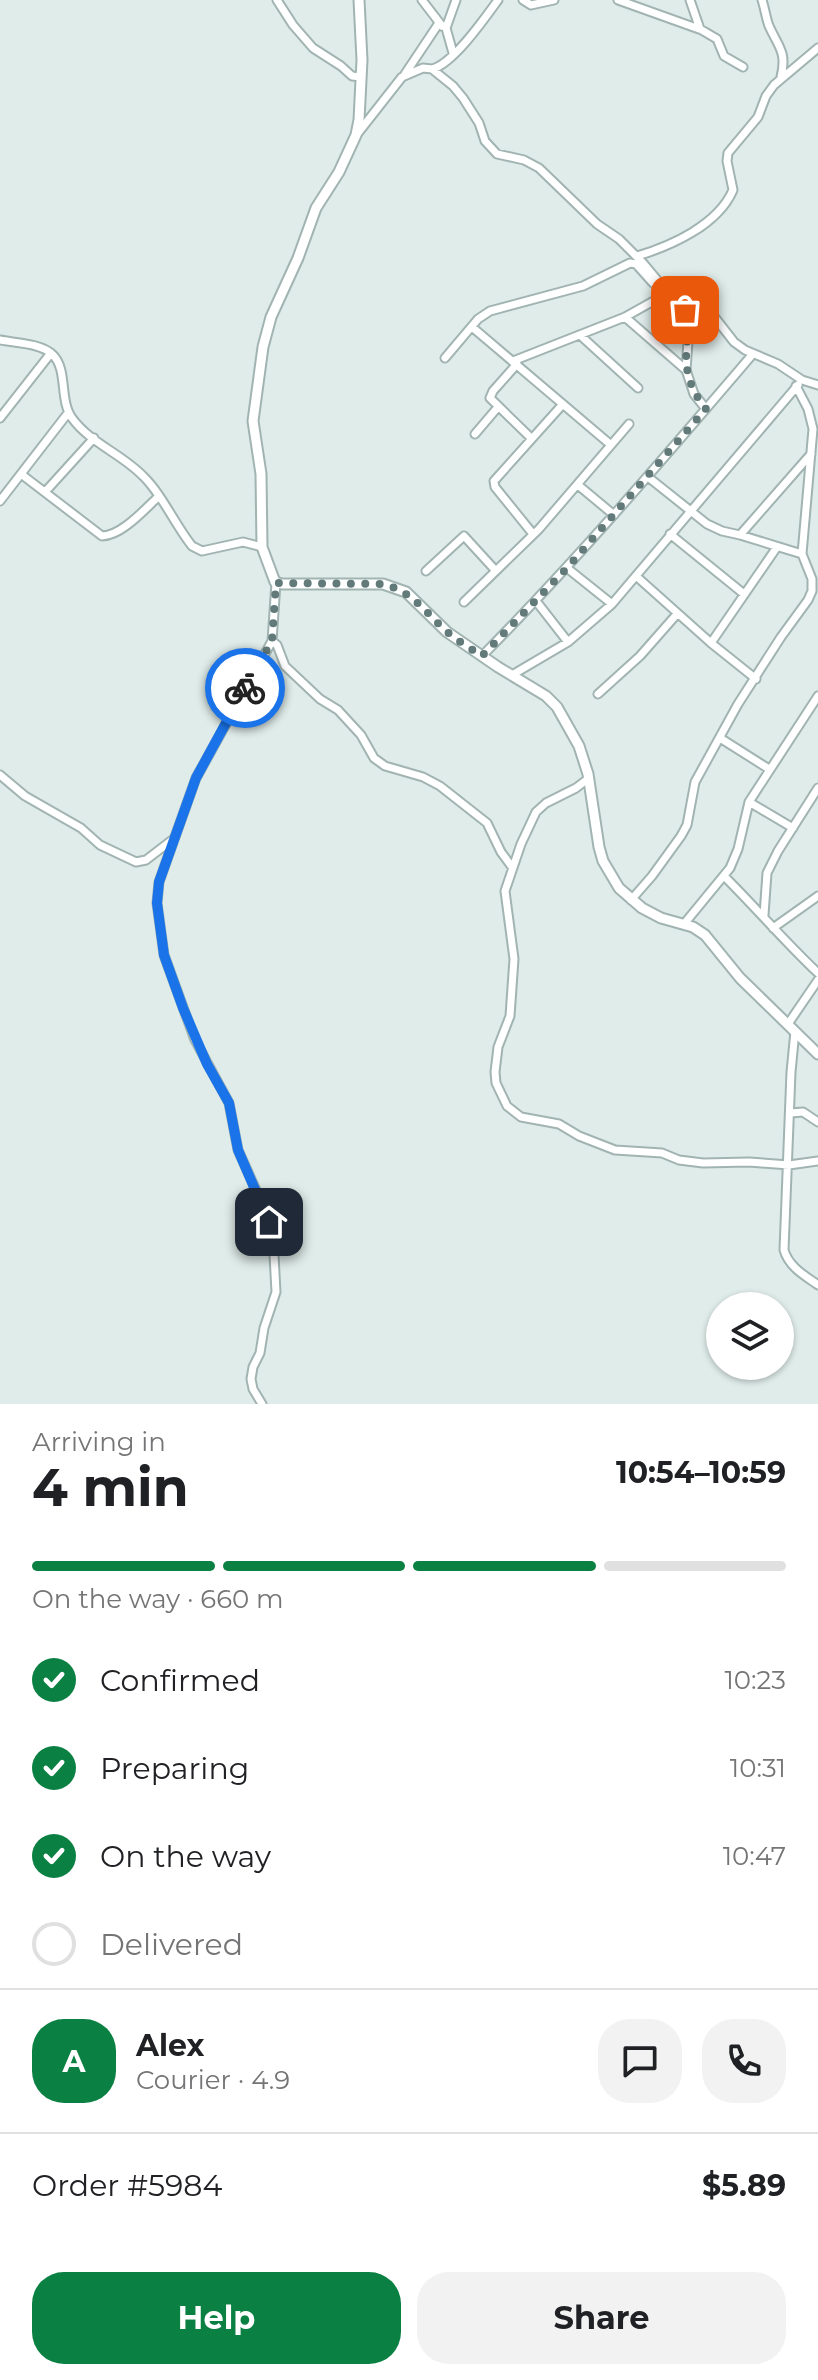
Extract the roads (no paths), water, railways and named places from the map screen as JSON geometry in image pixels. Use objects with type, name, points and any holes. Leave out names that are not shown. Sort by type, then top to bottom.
[{"type":"street","points":[[277,0],[313,48],[355,78],[361,77]]},
{"type":"street","points":[[262,1404],[251,1379],[276,1292],[273,1236],[238,1150],[229,1103],[195,1040],[164,955],[157,903],[159,882],[196,778],[272,641],[276,583],[262,547],[261,474],[253,421],[263,347],[271,317],[298,258],[316,208],[341,170],[356,135],[361,77],[359,0]]},
{"type":"street","points":[[422,0],[446,31],[453,53]]},
{"type":"street","points":[[446,31],[456,0]]},
{"type":"street","points":[[402,77],[423,68],[438,68],[477,29],[498,0]]},
{"type":"street","points":[[523,0],[531,5],[554,0]]},
{"type":"street","points":[[619,0],[700,29],[717,39],[724,56],[743,67]]},
{"type":"street","points":[[690,0],[700,29]]},
{"type":"street","points":[[762,0],[784,59],[781,78]]},
{"type":"street","points":[[356,135],[402,77],[439,23]]},
{"type":"street","points":[[637,256],[674,243],[721,211],[733,190],[728,153],[758,117],[766,96],[781,78],[818,48]]},
{"type":"street","points":[[432,69],[463,98],[492,150],[539,168],[597,224],[637,256],[663,287],[694,299],[709,310],[734,342],[752,355],[778,364],[799,383],[813,429],[802,554],[812,579],[812,591],[738,704],[695,782],[687,825],[681,836],[631,900]]},
{"type":"street","points":[[445,358],[478,319],[490,311],[583,286],[630,263],[640,267],[689,317],[686,370],[694,394],[706,409]]},
{"type":"street","points":[[531,438],[498,407],[490,395],[515,362],[625,317],[666,294]]},
{"type":"street","points":[[625,317],[686,370]]},
{"type":"street","points":[[472,327],[611,445]]},
{"type":"street","points":[[581,336],[638,388]]},
{"type":"street","points":[[0,340],[51,353],[59,368],[68,413],[73,420],[145,477],[184,536],[198,550],[243,542],[262,547]]},
{"type":"street","points":[[0,418],[51,353]]},
{"type":"street","points":[[482,656],[567,568],[752,355]]},
{"type":"street","points":[[799,383],[818,385]]},
{"type":"street","points":[[512,675],[568,642],[612,604],[799,383]]},
{"type":"street","points":[[533,534],[495,487],[494,481],[563,404]]},
{"type":"street","points":[[475,434],[498,407]]},
{"type":"street","points":[[0,501],[68,413]]},
{"type":"street","points":[[464,602],[533,534],[629,424]]},
{"type":"street","points":[[45,492],[94,438]]},
{"type":"street","points":[[740,535],[812,453]]},
{"type":"street","points":[[21,474],[106,537],[158,497]]},
{"type":"street","points":[[648,477],[689,511],[722,531],[802,554]]},
{"type":"street","points":[[578,485],[614,515]]},
{"type":"street","points":[[670,534],[744,594]]},
{"type":"street","points":[[426,571],[464,536],[496,571]]},
{"type":"street","points":[[711,643],[777,547]]},
{"type":"street","points":[[567,568],[612,604]]},
{"type":"street","points":[[636,576],[756,679]]},
{"type":"street","points":[[276,583],[383,584],[398,588],[425,609],[447,632],[546,696],[557,707],[579,746],[589,778],[599,847],[603,861],[619,888],[631,900],[661,918],[693,927],[705,935],[740,978],[818,1054]]},
{"type":"street","points":[[536,601],[568,642]]},
{"type":"street","points":[[598,694],[640,656],[677,614]]},
{"type":"street","points":[[272,641],[277,645],[285,666],[320,699],[338,710],[361,735],[374,758],[385,766],[423,777],[465,803],[487,823],[512,867]]},
{"type":"street","points":[[684,924],[725,877],[738,849],[749,802],[818,696]]},
{"type":"street","points":[[720,738],[769,769]]},
{"type":"street","points":[[0,775],[25,796],[74,824],[100,845],[136,862],[146,860],[174,839]]},
{"type":"street","points":[[589,778],[539,809],[512,867],[505,891],[514,951],[510,1016],[498,1047],[495,1072],[496,1083],[507,1106],[521,1117],[559,1124],[579,1136],[615,1150],[662,1153],[679,1160],[703,1163],[789,1165],[818,1161]]},
{"type":"street","points":[[764,915],[767,873],[818,788]]},
{"type":"street","points":[[749,802],[793,828]]},
{"type":"street","points":[[725,877],[818,973]]},
{"type":"street","points":[[773,928],[818,896]]},
{"type":"street","points":[[818,980],[792,1027],[784,1250],[793,1266],[818,1285]]},
{"type":"street","points":[[791,1113],[803,1112],[818,1122]]}]
